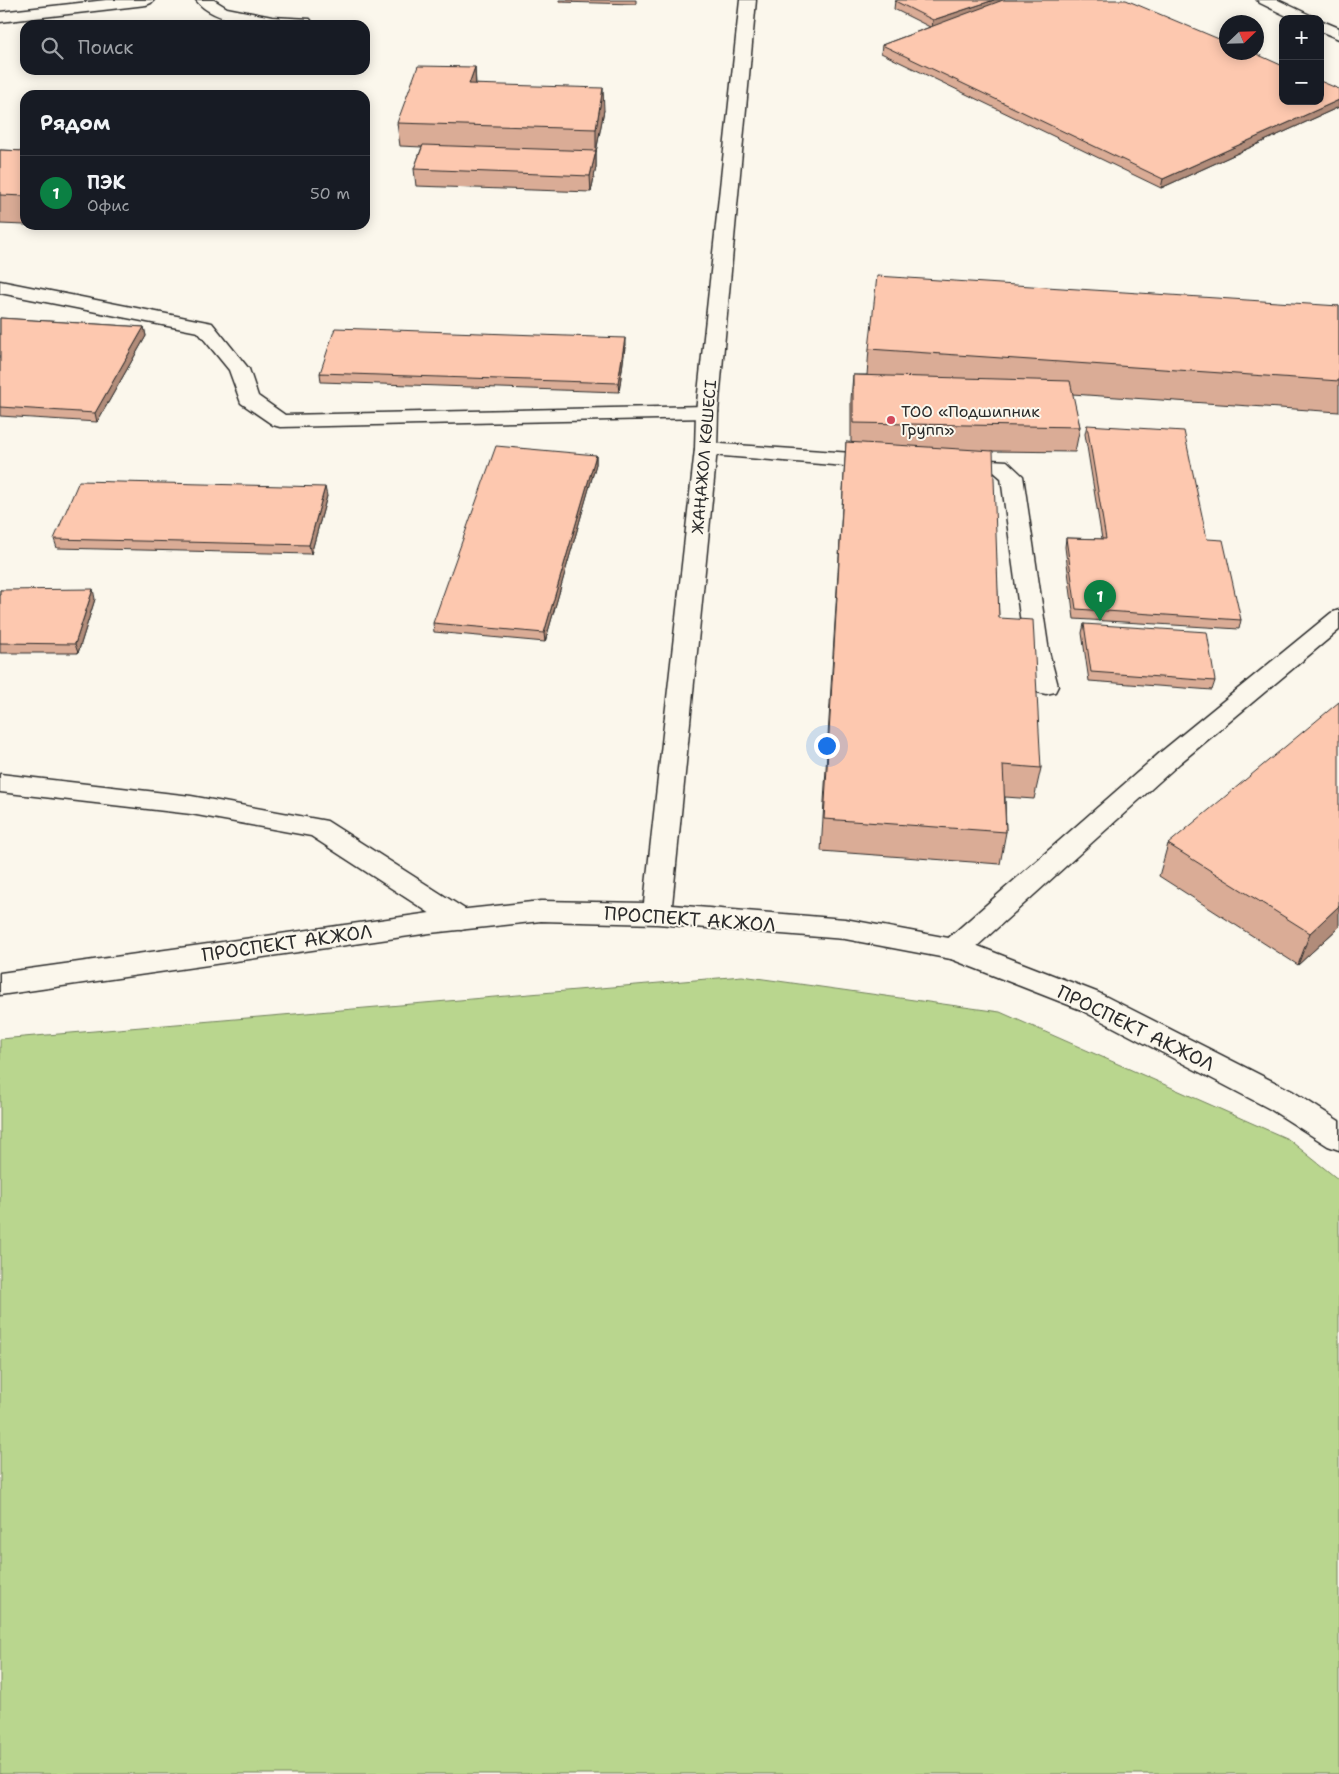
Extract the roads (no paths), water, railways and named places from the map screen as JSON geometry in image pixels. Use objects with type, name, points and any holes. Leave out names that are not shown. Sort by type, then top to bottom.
[{"type":"main road","points":[[0,17],[146,0]]},
{"type":"main road","points":[[204,0],[222,12],[262,20]]},
{"type":"main road","name":"ЖАҢАЖОЛ КӨШЕСІ","points":[[657,914],[706,449],[707,412],[748,0]]},
{"type":"main road","points":[[1265,0],[1297,15]]},
{"type":"main road","points":[[1324,27],[1339,34]]},
{"type":"main road","points":[[0,287],[205,327],[239,370],[248,399],[280,422],[707,412]]},
{"type":"main road","points":[[706,449],[899,462]]},
{"type":"main road","points":[[939,464],[999,466],[1012,476],[1037,652],[1046,686]]},
{"type":"main road","points":[[955,949],[1171,757],[1339,618]]},
{"type":"main road","points":[[0,783],[191,805],[318,828],[461,920]]},
{"type":"main road","name":"ПРОСПЕКТ АКЖОЛ","points":[[0,984],[461,920],[541,911],[657,914],[845,930],[955,949],[1089,1001],[1281,1100],[1339,1137]]},
{"type":"place","name":"ТОО «Подшипник Групп»","points":[[891,420]]},
{"type":"place","name":"ПЭК","points":[[1100,621]]}]
